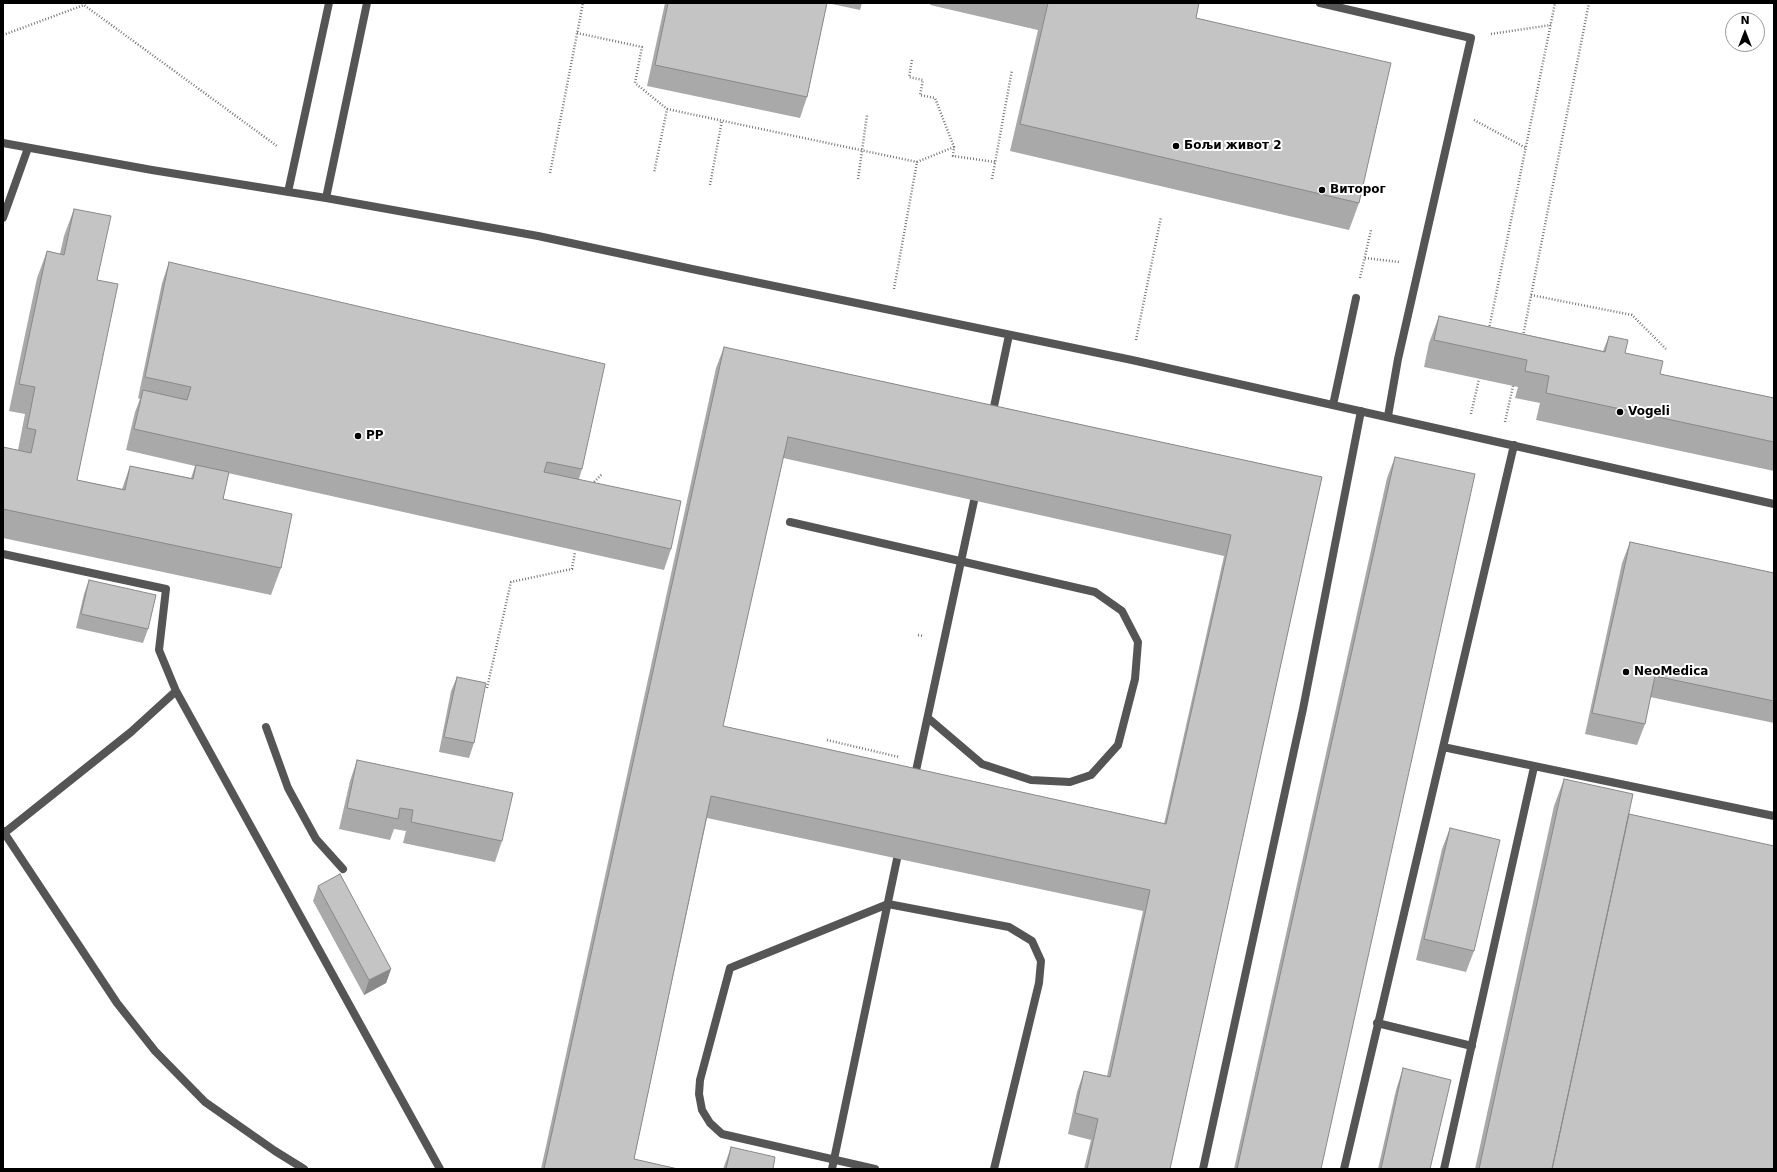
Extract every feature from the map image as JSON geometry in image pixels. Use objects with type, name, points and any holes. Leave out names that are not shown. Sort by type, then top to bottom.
[{"type":"lane","points":[[288,192],[329,3]]},
{"type":"lane","points":[[326,198],[367,3]]},
{"type":"lane","points":[[1320,3],[1471,38],[1398,359],[1388,416]]},
{"type":"lane","points":[[3,143],[538,236],[692,270],[890,309],[1132,360],[1388,416],[1774,504]]},
{"type":"lane","points":[[3,218],[28,148]]},
{"type":"lane","points":[[1333,405],[1356,298]]},
{"type":"lane","points":[[990,423],[1009,335]]},
{"type":"lane","points":[[1203,1169],[1303,708],[1362,411]]},
{"type":"lane","points":[[1344,1169],[1377,1023],[1514,445]]},
{"type":"lane","points":[[912,791],[974,501]]},
{"type":"lane","points":[[790,522],[1096,592],[1122,611],[1138,642],[1135,680],[1118,745],[1091,775],[1070,782],[1031,780],[982,764],[928,718]]},
{"type":"lane","points":[[3,554],[166,588],[159,650],[176,691],[440,1169]]},
{"type":"lane","points":[[176,691],[131,732],[3,833],[113,997],[155,1051],[205,1102],[275,1151],[304,1169]]},
{"type":"lane","points":[[266,727],[288,788],[316,839],[343,869]]},
{"type":"lane","points":[[1443,747],[1774,816]]},
{"type":"lane","points":[[1444,1169],[1534,767]]},
{"type":"lane","points":[[832,1169],[897,859]]},
{"type":"lane","points":[[876,1169],[722,1134],[710,1123],[702,1110],[699,1094],[700,1080],[730,968],[888,904],[1009,927],[1032,941],[1041,961],[1039,984],[994,1169]]},
{"type":"lane","points":[[1377,1023],[1472,1046]]},
{"type":"path","points":[[550,173],[583,3]]},
{"type":"path","points":[[1488,332],[1556,3]]},
{"type":"path","points":[[1522,340],[1589,3]]},
{"type":"path","points":[[3,35],[84,4],[295,159]]},
{"type":"path","points":[[1471,38],[1551,25]]},
{"type":"path","points":[[577,33],[642,47],[635,83],[667,109],[917,162],[954,147]]},
{"type":"path","points":[[912,60],[909,77],[923,80],[920,95],[935,98],[954,147],[953,156],[995,162]]},
{"type":"path","points":[[992,178],[1012,70]]},
{"type":"path","points":[[654,173],[667,109]]},
{"type":"path","points":[[1454,110],[1526,148]]},
{"type":"path","points":[[858,178],[867,115]]},
{"type":"path","points":[[710,185],[722,120]]},
{"type":"path","points":[[890,309],[917,162]]},
{"type":"path","points":[[1132,360],[1162,217]]},
{"type":"path","points":[[1356,298],[1370,230]]},
{"type":"path","points":[[1365,258],[1419,265]]},
{"type":"path","points":[[1531,295],[1632,315],[1666,349]]},
{"type":"path","points":[[1467,434],[1479,379]]},
{"type":"path","points":[[1501,442],[1513,386]]},
{"type":"path","points":[[589,486],[602,474]]},
{"type":"path","points":[[487,688],[511,582],[572,569],[575,552]]},
{"type":"path","points":[[828,740],[919,761]]},
{"type":"building","points":[[668,3],[827,3],[807,97],[655,65]]},
{"type":"building","points":[[1048,3],[1199,3],[1196,18],[1391,63],[1359,203],[1020,124]]},
{"type":"building","points":[[74,209],[111,216],[97,280],[118,284],[77,480],[125,490],[130,466],[193,479],[196,465],[229,472],[223,499],[292,514],[281,568],[3,509],[3,447],[31,453],[36,430],[27,428],[35,387],[19,384],[47,251],[64,255]]},
{"type":"building","name":"PP","points":[[169,262],[605,364],[582,469],[547,462],[544,472],[681,501],[671,549],[134,429],[143,390],[187,400],[191,387],[145,377]]},
{"type":"building","points":[[1439,316],[1605,352],[1609,336],[1628,340],[1625,353],[1663,361],[1660,374],[1774,398],[1774,442],[1546,393],[1549,376],[1525,371],[1527,360],[1434,340]]},
{"type":"building","points":[[724,347],[1322,477],[1170,1169],[1087,1169],[1098,1119],[1075,1113],[1084,1071],[1110,1077],[1150,890],[711,796],[634,1159],[678,1169],[544,1169]],"holes":[[[788,437],[1231,535],[1166,824],[723,726]]]},
{"type":"building","points":[[1395,457],[1475,474],[1321,1169],[1237,1169]]},
{"type":"building","points":[[1630,542],[1774,573],[1774,701],[1655,676],[1645,724],[1592,713]]},
{"type":"building","points":[[89,580],[156,595],[148,629],[81,614]]},
{"type":"building","points":[[457,677],[486,683],[474,743],[444,737]]},
{"type":"building","points":[[357,760],[513,793],[502,841],[411,822],[413,810],[400,808],[398,819],[347,808]]},
{"type":"building","points":[[1564,779],[1633,794],[1552,1169],[1479,1169]]},
{"type":"building","points":[[1629,814],[1774,846],[1774,1169],[1552,1169]]},
{"type":"building","points":[[1450,828],[1500,840],[1474,951],[1424,939]]},
{"type":"building","points":[[340,874],[391,969],[369,980],[318,886]]},
{"type":"building","points":[[1403,1068],[1451,1080],[1430,1169],[1381,1169]]},
{"type":"building","points":[[731,1147],[775,1157],[773,1169],[726,1169]]},
{"type":"place","name":"Бољи живот 2","points":[[1176,146]]},
{"type":"place","name":"Виторог","points":[[1322,190]]},
{"type":"place","name":"Vogeli","points":[[1620,412]]},
{"type":"place","name":"PP","points":[[358,436]]},
{"type":"place","name":"NeoMedica","points":[[1626,672]]}]
